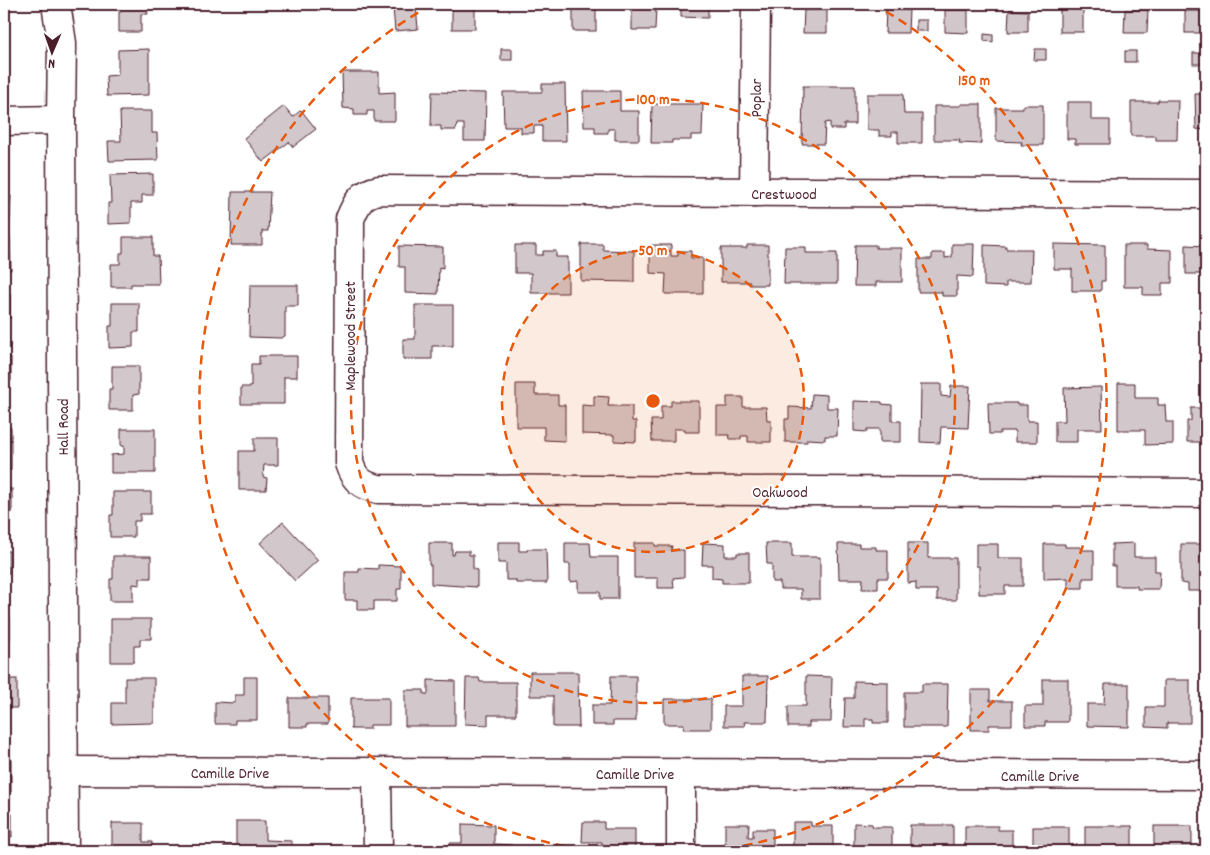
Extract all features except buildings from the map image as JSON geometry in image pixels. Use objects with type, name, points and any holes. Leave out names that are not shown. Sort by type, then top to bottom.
[{"type":"street","name":"Hall Road","points":[[56,4],[62,43],[60,120],[64,851]]},
{"type":"street","name":"Poplar","points":[[754,192],[756,4]]},
{"type":"street","points":[[4,121],[60,120]]},
{"type":"street","name":"Crestwood","points":[[362,196],[379,190],[1206,194]]},
{"type":"street","name":"Maplewood Street","points":[[356,479],[349,462],[350,219],[356,204],[362,196]]},
{"type":"street","name":"Oakwood","points":[[356,479],[368,487],[386,490],[1206,493]]},
{"type":"street","name":"Camille Drive","points":[[64,771],[1206,775]]},
{"type":"street","points":[[377,773],[378,851]]},
{"type":"street","points":[[680,851],[681,774]]}]
